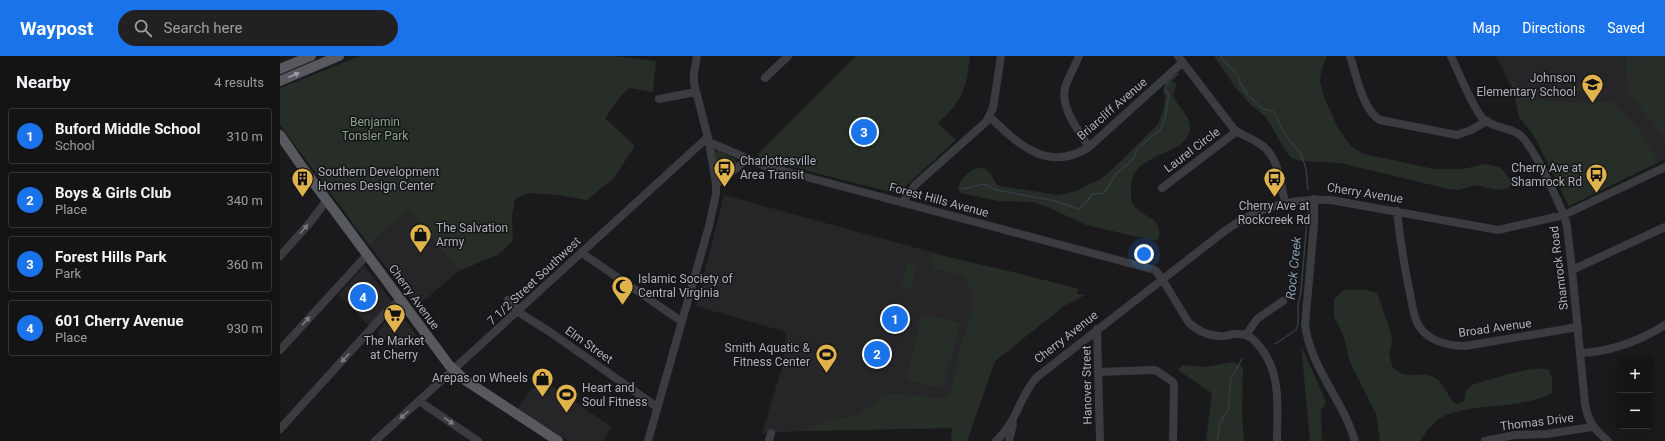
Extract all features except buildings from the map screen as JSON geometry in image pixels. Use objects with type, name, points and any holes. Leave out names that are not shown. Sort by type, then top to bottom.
[{"type":"main road","points":[[280,69],[311,56]]},
{"type":"main road","points":[[280,81],[339,56]]},
{"type":"main road","name":"Cherry Avenue","points":[[280,135],[440,355],[454,370],[471,383],[558,441]]},
{"type":"street","points":[[648,441],[709,226],[716,194],[716,184],[708,139],[696,92],[694,74],[697,56]]},
{"type":"street","points":[[765,78],[788,56]]},
{"type":"street","points":[[902,203],[915,185],[982,127],[990,118],[993,108],[1001,56]]},
{"type":"street","points":[[1079,56],[1066,87],[1064,99],[1072,118],[1089,147]]},
{"type":"street","points":[[1350,56],[1368,110],[1380,120],[1457,135],[1487,122],[1476,109],[1451,56]]},
{"type":"street","points":[[1181,59],[1237,131],[1262,145],[1272,156],[1275,162],[1285,202]]},
{"type":"street","name":"Briarcliff Avenue","points":[[990,118],[1020,144],[1032,152],[1052,157],[1068,156],[1089,147],[1181,59]]},
{"type":"street","points":[[659,99],[696,92]]},
{"type":"street","name":"Shamrock Road","points":[[1487,122],[1513,131],[1531,147],[1564,215],[1567,226],[1572,270],[1585,404],[1587,416],[1592,427]]},
{"type":"street","name":"Laurel Circle","points":[[1162,188],[1237,131]]},
{"type":"street","name":"Forest Hills Avenue","points":[[708,139],[765,166],[1155,270],[1162,279]]},
{"type":"street","name":"7 1/2 Street Southwest","points":[[375,441],[708,139]]},
{"type":"street","points":[[716,184],[748,159]]},
{"type":"street","name":"Cherry Avenue","points":[[996,441],[1004,433],[1014,418],[1027,389],[1037,377],[1097,329],[1236,223],[1263,209],[1285,202],[1314,199],[1348,202],[1462,225],[1498,230],[1564,215],[1665,167]]},
{"type":"street","points":[[1314,199],[1314,224],[1305,325],[1307,338],[1317,365],[1344,414],[1355,441]]},
{"type":"street","points":[[280,256],[308,225],[327,200]]},
{"type":"street","name":"Broad Avenue","points":[[1397,211],[1407,279],[1415,316],[1421,328],[1432,338],[1446,344],[1465,346],[1578,328]]},
{"type":"street","points":[[1572,270],[1665,227]]},
{"type":"street","points":[[582,253],[681,321]]},
{"type":"street","points":[[280,350],[367,255]]},
{"type":"street","points":[[1162,279],[1176,305],[1192,326],[1199,331],[1220,336],[1240,334],[1246,335],[1252,338],[1263,351],[1274,373],[1277,393],[1277,441]]},
{"type":"street","points":[[280,429],[389,309],[400,300]]},
{"type":"street","name":"Elm Street","points":[[508,300],[518,311],[657,407]]},
{"type":"street","points":[[1246,335],[1257,319],[1283,300]]},
{"type":"street","points":[[1580,353],[1601,351],[1619,347],[1665,325]]},
{"type":"street","name":"Hanover Street","points":[[1097,329],[1100,441]]},
{"type":"street","points":[[1099,372],[1153,370],[1157,371],[1173,382],[1173,441]]},
{"type":"street","points":[[419,401],[478,441]]},
{"type":"street","points":[[1009,441],[1014,418]]},
{"type":"street","points":[[1592,427],[1608,441]]},
{"type":"street","name":"Thomas Drive","points":[[1485,441],[1514,435],[1542,437],[1592,427]]},
{"type":"shaded area","name":"Johnson Elementary School","points":[[1496,56],[1665,56],[1665,159],[1569,206]]},
{"type":"shaded area","points":[[724,195],[946,256],[1079,289],[1077,294],[1085,295],[1064,306],[995,361],[967,441],[951,441],[952,428],[762,433],[783,364],[786,332],[696,306]]},
{"type":"shaded area","points":[[408,210],[459,271],[416,307],[369,245]]},
{"type":"shaded area","points":[[364,265],[393,303],[371,328],[339,295]]},
{"type":"shaded area","points":[[396,308],[417,336],[402,347],[394,348],[377,333]]},
{"type":"shaded area","points":[[540,378],[612,427],[603,441],[569,441],[517,409]]},
{"type":"green space","name":"Benjamin Tonsler Park","points":[[360,56],[615,56],[656,61],[653,92],[629,88],[620,97],[605,118],[635,146],[613,179],[587,200],[557,195],[528,193],[515,199],[512,216],[513,241],[499,254],[459,271],[408,210],[369,245],[280,125],[280,88]]},
{"type":"green space","points":[[856,56],[970,56],[967,77],[962,93],[947,115],[938,123],[956,140],[900,191],[891,192],[761,159],[757,155]]},
{"type":"green space","points":[[1214,56],[1327,56],[1322,68],[1320,81],[1324,97],[1338,128],[1351,146],[1364,154],[1434,169],[1463,169],[1484,164],[1495,166],[1501,168],[1510,179],[1511,183],[1509,188],[1497,190],[1476,185],[1458,190],[1448,189],[1340,163],[1300,161],[1292,158],[1286,152],[1266,117],[1252,106],[1235,87]]},
{"type":"green space","points":[[1665,56],[1665,144],[1662,136],[1650,119],[1629,96],[1626,57]]},
{"type":"green space","points":[[1511,80],[1534,100],[1585,103],[1611,101],[1638,129],[1659,162],[1569,206],[1534,136],[1519,117]]},
{"type":"green space","points":[[1167,81],[1172,81],[1177,84],[1173,94],[1189,121],[1190,126],[1188,135],[1183,142],[1175,148],[1155,157],[1137,170],[1132,179],[1131,185],[1132,200],[1135,207],[1140,212],[1152,219],[1159,229],[1159,238],[1156,241],[1086,225],[1048,207],[1032,202],[998,201],[961,193],[958,190],[965,177],[969,173],[979,168],[984,168],[988,171],[999,186],[1058,195],[1076,191],[1101,179],[1158,124],[1164,107],[1165,97],[1163,90]]},
{"type":"green space","points":[[1571,81],[1600,91],[1572,91],[1568,86]]},
{"type":"green space","points":[[718,150],[736,160],[736,164],[724,173],[717,170],[715,152]]},
{"type":"green space","points":[[933,254],[1079,289],[1077,294],[1085,295],[1064,306],[995,361],[967,441],[951,441],[952,428],[806,431],[827,420],[856,416],[882,397],[895,393],[938,398],[949,397],[963,338],[972,313],[973,293],[966,279],[958,274],[935,269],[931,257]]},
{"type":"green space","points":[[907,263],[918,266],[911,289],[900,286]]},
{"type":"green space","points":[[1344,290],[1367,290],[1377,293],[1391,333],[1392,343],[1389,354],[1393,368],[1405,375],[1432,376],[1442,384],[1451,399],[1457,404],[1464,401],[1466,390],[1472,385],[1511,373],[1533,369],[1549,370],[1552,378],[1552,393],[1540,398],[1516,404],[1477,408],[1447,415],[1438,420],[1426,432],[1421,441],[1380,441],[1376,414],[1350,362],[1344,337],[1334,317],[1334,299]]},
{"type":"green space","points":[[922,314],[960,323],[943,388],[906,380]]},
{"type":"green space","points":[[1301,345],[1326,402],[1321,411],[1322,441],[1310,441]]},
{"type":"green space","points":[[1233,362],[1243,367],[1242,411],[1244,441],[1206,441],[1212,393],[1178,370],[1183,365],[1206,367]]},
{"type":"waterway","name":"Rock Creek","points":[[1221,56],[1238,75],[1239,81],[1247,94],[1263,109],[1273,111],[1286,136],[1301,154],[1306,169],[1308,190]]},
{"type":"waterway","points":[[962,189],[984,184],[996,190],[1055,201],[1078,209],[1084,205],[1092,194],[1104,193],[1116,174],[1133,159],[1138,148],[1160,130],[1165,118],[1169,95],[1165,89],[1167,83],[1178,74]]},
{"type":"waterway","name":"Rock Creek","points":[[1275,344],[1296,330],[1298,324],[1298,306],[1301,291],[1308,208]]},
{"type":"waterway","points":[[1217,441],[1220,423],[1228,410],[1231,379],[1242,359]]},
{"type":"place","name":"Johnson Elementary School","points":[[1592,104]]},
{"type":"place","name":"Forest Hills Park","points":[[864,132]]},
{"type":"place","name":"Charlottesville Area Transit","points":[[725,188]]},
{"type":"place","name":"Cherry Ave at Shamrock Rd","points":[[1597,194]]},
{"type":"place","name":"Southern Development Homes Design Center","points":[[302,198]]},
{"type":"place","name":"Cherry Ave at Rockcreek Rd","points":[[1274,198]]},
{"type":"place","name":"The Salvation Army","points":[[421,254]]},
{"type":"place","name":"601 Cherry Avenue","points":[[363,297]]},
{"type":"place","name":"Islamic Society of Central Virginia","points":[[623,306]]},
{"type":"place","name":"Buford Middle School","points":[[895,319]]},
{"type":"place","name":"The Market at Cherry","points":[[394,334]]},
{"type":"place","name":"Boys & Girls Club","points":[[877,354]]},
{"type":"place","name":"Smith Aquatic & Fitness Center","points":[[826,374]]},
{"type":"place","name":"Arepas on Wheels","points":[[543,398]]},
{"type":"place","name":"Heart and Soul Fitness","points":[[567,414]]}]
